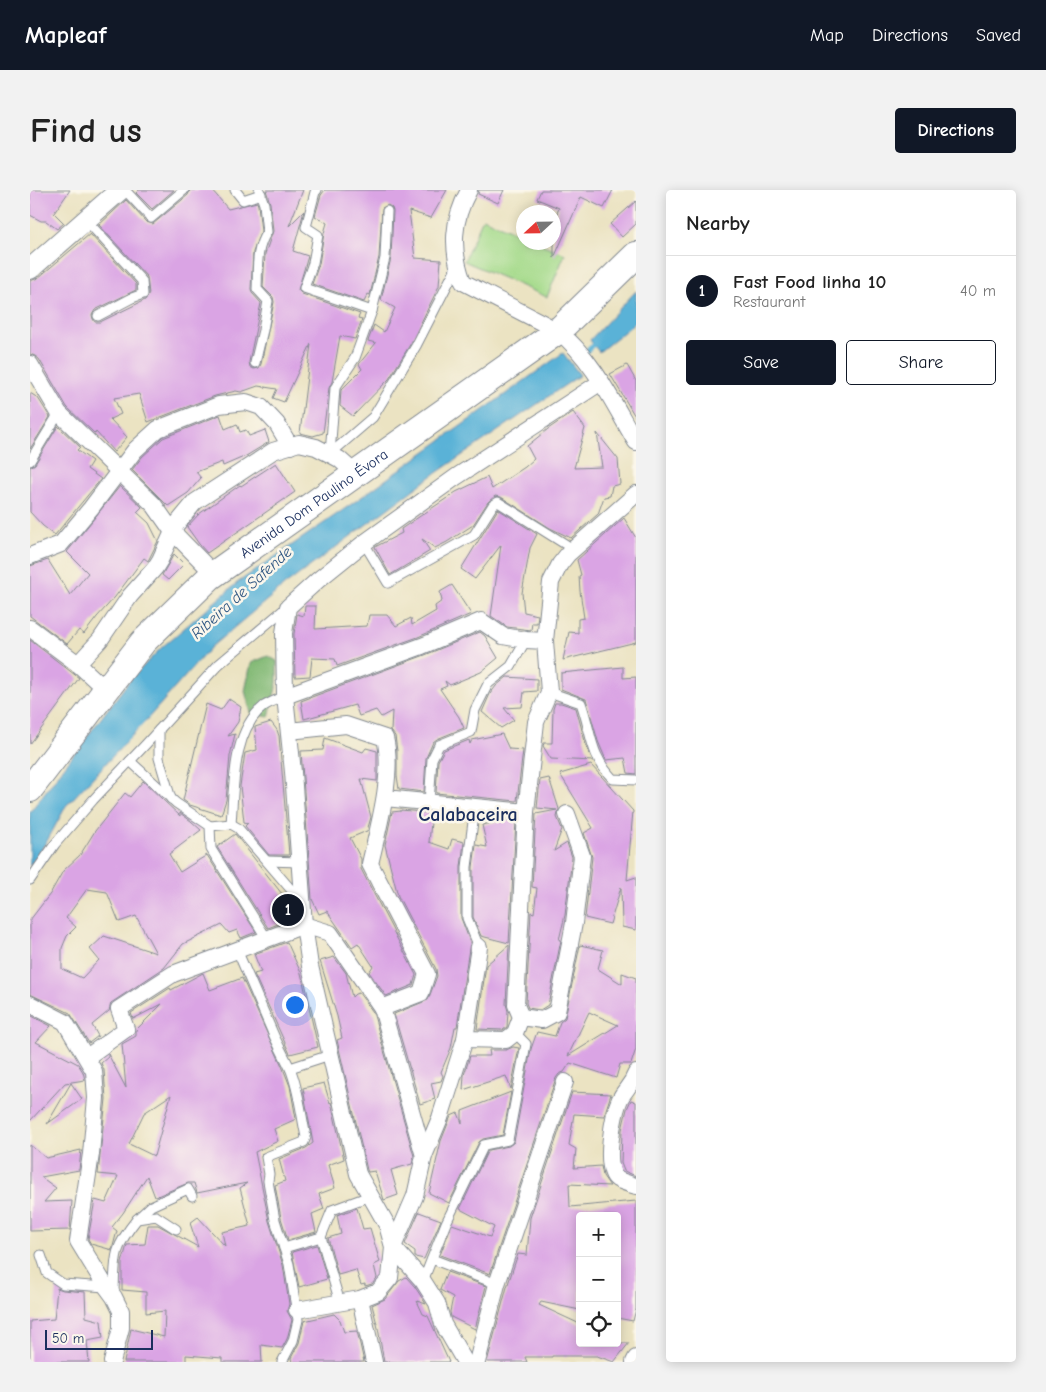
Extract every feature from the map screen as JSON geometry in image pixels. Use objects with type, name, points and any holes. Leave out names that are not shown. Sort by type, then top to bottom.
[{"type":"main road","name":"Avenida Dom Paulino Évora","points":[[30,790],[143,642],[214,574],[356,474],[564,336],[636,255]]},
{"type":"street","points":[[469,190],[454,232],[457,266],[463,282],[564,336],[598,376],[636,442]]},
{"type":"street","points":[[30,269],[119,191]]},
{"type":"street","points":[[30,364],[59,413],[154,505],[173,532],[214,574]]},
{"type":"street","points":[[465,1362],[444,1324],[437,1303],[423,1281],[393,1247],[387,1226],[358,1174],[310,966],[304,925],[285,696],[284,633],[288,607],[318,580],[364,543],[598,376]]},
{"type":"street","points":[[30,556],[61,544],[92,508],[135,450],[158,429],[219,406],[246,402],[261,407],[277,424],[290,446]]},
{"type":"street","points":[[78,664],[100,640],[130,596],[155,568],[176,525],[195,502],[273,451],[299,443],[316,447],[330,454],[339,459],[356,474]]},
{"type":"street","points":[[465,1039],[506,1040],[515,1033],[521,1017],[516,1005],[526,812],[536,722],[549,692],[545,641],[551,582],[560,564],[573,549],[636,494]]},
{"type":"street","points":[[285,696],[422,646],[481,621],[503,636],[545,641]]},
{"type":"street","points":[[30,628],[78,664],[106,690]]},
{"type":"street","points":[[289,731],[346,725],[385,738],[388,750],[385,798],[370,864],[427,974],[421,993],[382,1008]]},
{"type":"street","points":[[385,798],[526,812]]},
{"type":"street","points":[[521,1017],[542,1020],[557,1012],[574,923],[582,856],[567,814]]},
{"type":"street","points":[[87,1057],[126,1029],[119,1009],[173,974],[304,925],[330,933],[382,1008],[424,1156]]},
{"type":"street","points":[[297,1310],[360,1299],[378,1292],[390,1278],[393,1247],[415,1196],[424,1156],[440,1118],[465,1039],[479,947]]},
{"type":"street","points":[[30,1004],[65,1022],[94,1071],[96,1098],[91,1154],[78,1242],[121,1311],[121,1328],[112,1362]]},
{"type":"street","points":[[636,1072],[632,1083],[620,1099],[612,1131],[610,1152],[611,1170],[617,1179],[636,1186]]},
{"type":"street","points":[[477,1362],[497,1284],[565,1082]]},
{"type":"street","points":[[360,1299],[374,1362]]},
{"type":"street","points":[[634,1362],[636,1358]]},
{"type":"lane","points":[[119,191],[151,218],[184,190]]},
{"type":"lane","points":[[236,190],[243,200],[260,192],[264,204],[267,232],[261,240],[258,252],[257,289],[268,301],[255,363]]},
{"type":"lane","points":[[317,190],[306,227],[318,235],[313,262],[304,288],[372,311]]},
{"type":"lane","points":[[330,454],[335,388],[355,358],[372,311],[386,258],[387,211]]},
{"type":"lane","points":[[86,220],[142,281],[143,294],[98,316]]},
{"type":"lane","points":[[330,454],[373,417],[416,346],[457,266]]},
{"type":"lane","points":[[30,461],[59,413]]},
{"type":"lane","points":[[364,543],[388,583],[474,535],[498,502],[573,549]]},
{"type":"lane","points":[[30,880],[55,844],[93,800],[218,665],[288,607]]},
{"type":"lane","points":[[428,803],[432,759],[439,745],[471,732],[475,710],[488,684],[511,666],[526,640]]},
{"type":"lane","points":[[549,692],[581,703],[591,743],[604,769],[613,778],[636,780]]},
{"type":"lane","points":[[231,824],[236,762],[249,722],[264,706],[285,696]]},
{"type":"lane","points":[[159,730],[159,758],[172,799]]},
{"type":"lane","points":[[130,761],[172,799],[210,826],[231,824],[238,828],[302,903]]},
{"type":"lane","points":[[476,807],[467,867],[467,918],[479,947]]},
{"type":"lane","points":[[210,826],[211,849],[267,939]]},
{"type":"lane","points":[[267,861],[300,862]]},
{"type":"lane","points":[[238,950],[297,1085],[297,1098],[306,1137],[304,1142],[266,1156],[269,1174],[268,1181],[275,1220],[290,1264],[298,1320],[293,1341],[282,1362]]},
{"type":"lane","points":[[423,1281],[446,1223],[484,1145],[508,1140],[526,1044],[515,1033]]},
{"type":"lane","points":[[290,1068],[330,1055]]},
{"type":"lane","points":[[41,1255],[47,1273],[63,1284],[110,1292],[115,1255],[123,1236],[137,1219],[150,1206],[188,1190],[192,1196]]},
{"type":"lane","points":[[340,1302],[321,1237],[332,1210],[370,1196]]},
{"type":"lane","points":[[137,1219],[156,1216],[176,1229]]},
{"type":"lane","points":[[284,1248],[321,1237]]},
{"type":"lane","points":[[432,1259],[497,1284]]},
{"type":"green space","points":[[483,218],[516,233],[516,250],[556,250],[565,254],[547,297],[464,261]]},
{"type":"green space","points":[[268,656],[277,661],[277,683],[269,717],[251,713],[245,691],[251,663]]},
{"type":"water","points":[[636,291],[636,322],[599,352],[590,340]]},
{"type":"water","name":"Ribeira de Safende","points":[[563,353],[580,375],[429,478],[285,585],[211,647],[142,725],[66,806],[47,841],[30,866],[30,812],[130,680],[161,648],[237,583],[356,501]]},
{"type":"building","points":[[30,190],[70,190],[54,213],[64,223],[57,229],[46,221],[41,221],[30,215]]},
{"type":"building","points":[[139,190],[174,190],[152,209],[136,193]]},
{"type":"building","points":[[190,190],[212,190],[228,209],[257,202],[261,231],[253,252],[251,289],[252,293],[261,303],[249,362],[250,367],[254,369],[259,368],[261,364],[274,302],[273,297],[263,287],[265,254],[273,231],[270,203],[266,190],[303,190],[289,226],[304,211],[293,251],[308,256],[298,290],[302,294],[360,314],[358,318],[362,319],[355,339],[340,336],[332,382],[329,388],[323,433],[313,436],[300,433],[311,344],[284,402],[273,398],[277,389],[258,386],[241,392],[236,391],[215,396],[148,422],[139,394],[114,398],[121,414],[110,419],[127,437],[114,452],[96,432],[95,434],[67,407],[39,359],[30,354],[30,281],[38,278],[90,234],[136,284],[136,290],[95,310],[92,315],[95,322],[100,322],[145,300],[149,294],[147,277],[99,225],[126,200],[146,222],[153,224],[188,195]]},
{"type":"building","points":[[325,190],[447,190],[431,218],[409,211],[415,258],[441,260],[439,286],[411,343],[389,379],[353,416],[340,406],[341,390],[362,369],[359,364],[376,343],[368,341],[374,325],[384,332],[395,308],[381,300],[391,258],[393,211],[388,205],[382,208],[379,257],[370,295],[368,294],[364,302],[312,284],[319,264],[327,223],[315,216],[321,195]]},
{"type":"building","points":[[479,190],[504,190],[498,203],[478,194]]},
{"type":"building","points":[[541,190],[613,190],[604,208],[581,197],[561,242],[561,205],[552,205],[537,199]]},
{"type":"building","points":[[636,201],[636,224],[622,237],[610,224]]},
{"type":"building","points":[[627,365],[636,381],[636,418],[610,374]]},
{"type":"building","points":[[30,393],[38,398],[50,417],[30,449]]},
{"type":"building","points":[[573,412],[585,428],[574,468],[602,467],[597,433],[618,459],[620,484],[612,486],[610,496],[604,497],[598,514],[571,538],[550,528],[501,497],[495,496],[488,502],[473,525],[435,548],[422,539],[430,551],[390,575],[375,547],[402,533],[401,529],[456,492],[487,477],[492,489],[525,467],[534,459],[527,446]]},
{"type":"building","points":[[220,415],[225,429],[237,424],[240,432],[246,430],[249,436],[265,430],[269,442],[246,456],[223,466],[222,462],[196,472],[201,478],[188,493],[168,506],[132,470],[142,457],[163,438]]},
{"type":"building","points":[[58,426],[80,447],[77,450],[92,461],[87,469],[101,479],[55,535],[43,526],[30,512],[30,467],[35,464]]},
{"type":"building","points":[[276,463],[295,492],[207,553],[187,527],[199,514],[240,485]]},
{"type":"building","points":[[120,486],[142,507],[137,512],[149,523],[158,541],[148,561],[144,558],[84,634],[79,630],[67,644],[30,616],[30,566],[48,560],[70,595],[88,573],[67,552]]},
{"type":"building","points":[[498,509],[537,534],[530,548],[522,593],[524,612],[538,615],[537,623],[532,623],[531,630],[507,627],[491,616],[501,545],[475,579],[461,569]]},
{"type":"building","points":[[624,518],[636,538],[636,642],[563,660],[569,632],[578,633],[578,619],[584,618],[580,591],[579,576],[581,575],[577,560]]},
{"type":"building","points":[[174,554],[184,564],[168,580],[162,575]]},
{"type":"building","points":[[452,585],[471,614],[418,637],[337,666],[335,659],[312,658],[310,676],[295,677],[294,634],[297,614],[304,616],[305,606],[316,606],[315,629],[367,626],[369,615],[387,615],[396,626],[411,618],[412,625],[436,611],[435,606],[442,601],[440,592]]},
{"type":"building","points":[[480,632],[485,636],[498,658],[481,672],[450,685],[445,681],[447,686],[440,689],[459,717],[464,728],[433,742],[426,758],[424,792],[399,789],[395,736],[391,731],[392,711],[381,717],[376,710],[359,716],[355,705],[304,719],[301,701],[425,655]]},
{"type":"building","points":[[30,640],[79,678],[30,744]]},
{"type":"building","points":[[623,667],[623,678],[636,677],[636,774],[628,773],[625,758],[606,760],[598,741],[586,699],[561,689],[561,673]]},
{"type":"building","points":[[507,677],[537,679],[537,691],[524,692],[522,707],[504,708],[514,720],[501,728],[482,712],[490,694]]},
{"type":"building","points":[[229,699],[241,707],[238,722],[228,736],[235,734],[230,756],[226,800],[221,815],[190,805],[183,800],[206,704],[221,710]]},
{"type":"building","points":[[555,703],[576,708],[586,745],[593,761],[551,759],[543,746],[544,743],[552,743],[553,709]]},
{"type":"building","points":[[271,722],[279,736],[289,855],[269,855],[245,826],[248,823],[244,822],[240,786],[245,753],[257,750],[255,727]]},
{"type":"building","points":[[502,734],[509,749],[523,750],[517,801],[436,793],[438,761],[444,750],[469,740],[470,744],[472,740]]},
{"type":"building","points":[[325,738],[363,752],[366,748],[377,751],[377,781],[361,779],[371,817],[367,831],[350,838],[361,859],[361,869],[416,975],[413,985],[386,996],[369,972],[373,966],[358,943],[352,947],[327,911],[319,914],[312,899],[301,751],[323,750]]},
{"type":"building","points":[[591,765],[633,811],[627,880],[636,877],[636,930],[622,927],[621,887],[610,924],[585,918],[592,857],[584,833],[593,828],[560,774]]},
{"type":"building","points":[[549,778],[559,809],[557,817],[562,829],[554,851],[567,843],[572,857],[565,915],[559,940],[561,940],[548,1005],[540,1010],[528,1008],[526,1003],[531,912],[534,913],[537,888],[532,887],[536,814],[557,810],[537,808],[540,780]]},
{"type":"building","points":[[143,781],[180,816],[180,813],[201,830],[169,854],[180,872],[207,855],[256,932],[241,938],[237,930],[229,933],[222,925],[183,944],[164,968],[111,1003],[109,1011],[92,1025],[98,1036],[89,1043],[70,1013],[30,994],[30,920],[50,894],[63,871],[80,855],[95,831],[125,793],[130,797]],"holes":[[[87,889],[107,892],[119,922],[136,916],[156,953],[104,936],[90,949],[99,960],[82,978],[62,969],[62,948],[67,936],[76,927],[66,918]]]},
{"type":"building","points":[[401,810],[432,813],[429,842],[449,849],[452,839],[464,842],[461,867],[461,918],[470,942],[457,1027],[455,1027],[451,1048],[441,1072],[443,1076],[441,1081],[431,1083],[435,1099],[420,1104],[394,1014],[428,1000],[437,976],[436,969],[398,896],[385,845],[392,812]]},
{"type":"building","points":[[506,820],[516,821],[509,943],[481,936],[473,917],[473,867],[476,845],[487,847],[482,825]]},
{"type":"building","points":[[235,834],[293,908],[293,918],[268,928],[217,847]]},
{"type":"building","points":[[287,942],[301,973],[318,1047],[290,1054],[254,974],[261,972],[254,954]]},
{"type":"building","points":[[509,945],[506,1004],[508,1011],[507,1027],[503,1030],[477,1029],[486,965]]},
{"type":"building","points":[[580,945],[603,950],[598,969],[622,984],[622,973],[636,978],[636,1049],[631,1064],[620,1064],[616,1078],[570,1063],[564,1072],[556,1078],[490,1274],[440,1255],[452,1224],[490,1237],[494,1227],[460,1209],[488,1150],[509,1146],[514,1142],[531,1049],[537,1032],[555,1036],[560,1022],[565,1018]],"holes":[[[589,1012],[618,1025],[568,1056]]]},
{"type":"building","points":[[334,957],[346,973],[352,997],[359,993],[373,1012],[414,1156],[412,1164],[391,1170],[398,1195],[384,1200],[375,1171],[368,1172],[367,1170],[337,1040],[342,1038],[320,961]]},
{"type":"building","points":[[203,973],[210,990],[242,978],[290,1086],[296,1119],[274,1129],[278,1141],[255,1152],[269,1221],[283,1265],[289,1304],[287,1311],[292,1320],[287,1339],[282,1348],[261,1345],[262,1362],[222,1362],[222,1358],[186,1355],[186,1362],[124,1362],[131,1329],[164,1337],[165,1311],[146,1313],[146,1292],[122,1290],[122,1263],[127,1245],[145,1244],[148,1225],[158,1225],[198,1247],[190,1223],[198,1217],[225,1246],[222,1232],[250,1226],[240,1188],[247,1183],[197,1193],[194,1183],[188,1183],[155,1197],[147,1176],[112,1227],[117,1231],[112,1250],[91,1244],[88,1239],[95,1200],[106,1203],[118,1176],[98,1174],[106,1099],[104,1070],[101,1063],[108,1057],[108,1054],[126,1088],[122,1044],[136,1036],[136,1030],[162,1004],[133,1019],[131,1013],[170,988],[171,990]],"holes":[[[171,1095],[154,1156],[129,1144],[144,1113]]]},
{"type":"building","points":[[30,1015],[51,1026],[36,1042],[78,1064],[85,1080],[65,1083],[30,1121]]},
{"type":"building","points":[[513,1047],[519,1048],[511,1089],[506,1076],[463,1090],[464,1075],[470,1056],[490,1056],[489,1050],[506,1050]]},
{"type":"building","points":[[71,1083],[82,1099],[47,1124]]},
{"type":"building","points":[[324,1083],[331,1102],[344,1159],[328,1165],[335,1188],[319,1194],[324,1209],[312,1214],[316,1232],[288,1240],[281,1218],[275,1185],[285,1181],[279,1159],[306,1148],[313,1143],[303,1088]]},
{"type":"building","points":[[511,1092],[503,1135],[483,1139],[479,1142],[449,1203],[429,1193],[441,1141],[451,1116],[458,1113],[462,1123],[462,1111]]},
{"type":"building","points":[[572,1092],[611,1094],[604,1116],[574,1114],[569,1145],[576,1149],[574,1168],[601,1166],[603,1176],[610,1186],[569,1184],[570,1207],[636,1201],[636,1309],[633,1321],[621,1319],[621,1212],[576,1212],[576,1309],[541,1302],[539,1305],[576,1322],[576,1347],[621,1347],[621,1343],[629,1343],[614,1362],[597,1356],[552,1356],[525,1357],[527,1362],[487,1362],[518,1254],[527,1255],[530,1218]]},
{"type":"building","points":[[631,1100],[636,1102],[636,1176],[624,1171],[621,1163],[622,1130]]},
{"type":"building","points":[[30,1145],[46,1158],[81,1150],[79,1170],[41,1177],[56,1188],[44,1202],[72,1201],[70,1230],[30,1231]]},
{"type":"building","points":[[357,1208],[363,1229],[370,1228],[380,1262],[374,1265],[377,1278],[372,1284],[365,1286],[365,1284],[361,1285],[356,1270],[338,1275],[328,1238],[341,1234],[337,1215]]},
{"type":"building","points":[[419,1212],[441,1220],[424,1259],[415,1257],[415,1251],[405,1244]]},
{"type":"building","points":[[317,1245],[327,1279],[299,1287],[292,1252]]},
{"type":"building","points":[[447,1272],[486,1286],[475,1329],[451,1317],[453,1297],[440,1290]]},
{"type":"building","points":[[406,1277],[426,1304],[417,1301],[423,1314],[428,1316],[449,1362],[384,1362],[372,1305],[385,1299],[399,1281]]},
{"type":"building","points":[[57,1288],[85,1292],[86,1317],[101,1321],[103,1338],[87,1341],[89,1362],[30,1362],[30,1321],[54,1319]]},
{"type":"building","points":[[334,1314],[340,1320],[344,1332],[357,1331],[364,1362],[292,1362],[291,1358],[299,1343],[304,1321]]},
{"type":"waterway","points":[[585,352],[599,341]]},
{"type":"place","name":"Fast Food linha 10","points":[[288,910]]},
{"type":"district","name":"Calabaceira","points":[[468,814]]}]
